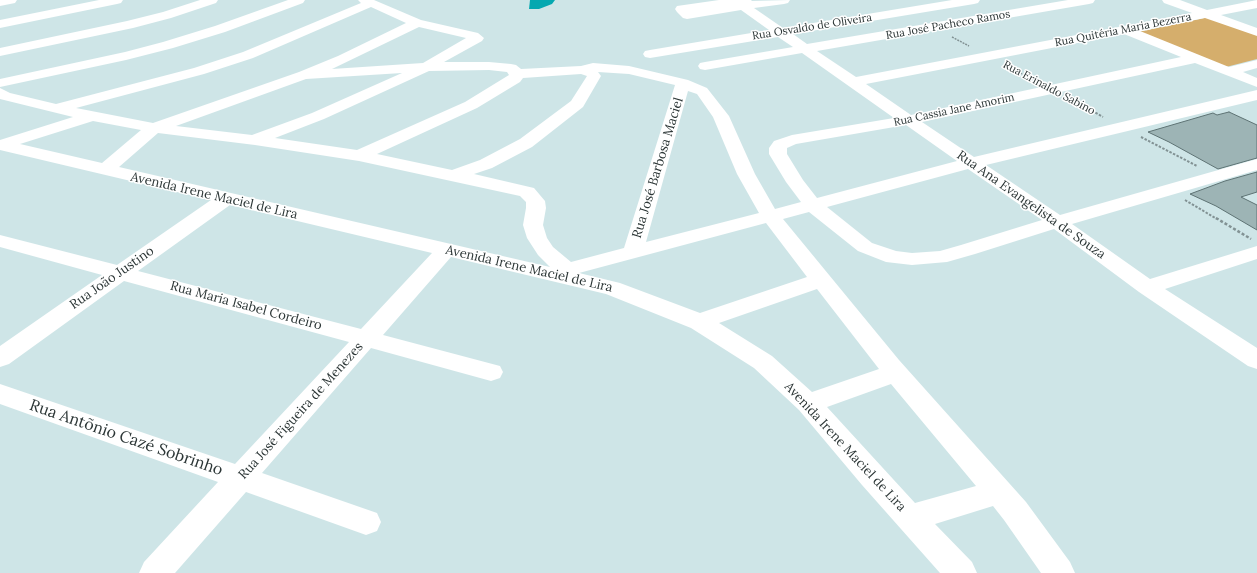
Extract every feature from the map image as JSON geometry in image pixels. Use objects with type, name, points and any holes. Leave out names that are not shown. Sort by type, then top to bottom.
[{"type":"street","points":[[0,2],[11,0]]},
{"type":"street","points":[[0,24],[117,0]]},
{"type":"street","points":[[0,52],[128,25],[167,15],[212,0]]},
{"type":"street","points":[[0,82],[126,56],[168,45],[228,27],[299,0]]},
{"type":"street","points":[[740,2],[784,0]]},
{"type":"street","name":"Rua Osvaldo de Oliveira","points":[[650,54],[974,0]]},
{"type":"street","name":"Rua José Pacheco Ramos","points":[[705,66],[934,28],[1089,0]]},
{"type":"street","points":[[1168,0],[1257,32]]},
{"type":"street","points":[[57,109],[199,71],[248,55],[367,1],[417,23],[474,36],[477,38],[426,67],[318,116],[255,140]]},
{"type":"street","points":[[886,1],[934,28]]},
{"type":"street","name":"Rua Ana Evangelista de Souza","points":[[740,2],[1057,222],[1147,287],[1257,360]]},
{"type":"street","name":"Rua Quitéria Maria Bezerra","points":[[854,82],[1257,5]]},
{"type":"street","points":[[105,170],[154,128],[304,75],[343,59],[417,23]]},
{"type":"street","points":[[1127,30],[1257,83]]},
{"type":"street","name":"Rua Cassia Jane Amorim","points":[[813,205],[784,166],[778,154],[778,148],[780,145],[792,140],[909,120],[1197,58]]},
{"type":"street","points":[[1229,72],[1257,64]]},
{"type":"street","points":[[304,75],[426,67],[498,66],[511,68],[517,74],[588,73]]},
{"type":"street","points":[[453,176],[486,164],[526,143],[577,104],[588,73],[593,67],[629,70],[683,82],[702,91],[721,116],[746,174],[770,216],[896,373],[1015,511],[1059,573]]},
{"type":"street","points":[[359,156],[471,105],[515,79],[517,74]]},
{"type":"street","name":"Rua José Barbosa Maciel","points":[[633,253],[683,82]]},
{"type":"street","points":[[0,93],[6,96],[57,109],[154,128],[255,140],[359,156],[506,186],[527,192],[535,201],[536,208],[533,225],[537,238],[560,272],[971,163],[1257,95]]},
{"type":"street","points":[[0,145],[92,116]]},
{"type":"street","name":"Avenida Irene Maciel de Lira","points":[[0,145],[446,250],[560,272],[612,288],[699,322],[764,362],[808,403],[961,573]]},
{"type":"street","points":[[813,205],[865,247],[894,257],[912,259],[940,257],[1257,164]]},
{"type":"street","name":"Rua João Justino","points":[[0,358],[225,199]]},
{"type":"street","name":"Rua Maria Isabel Cordeiro","points":[[0,241],[491,372]]},
{"type":"street","name":"Rua José Figueira de Menezes","points":[[155,573],[446,250]]},
{"type":"street","points":[[1147,287],[1257,252]]},
{"type":"street","points":[[699,322],[821,280]]},
{"type":"street","points":[[808,403],[896,373]]},
{"type":"street","name":"Rua Antõnio Cazé Sobrinho","points":[[0,394],[366,522]]},
{"type":"street","points":[[910,518],[999,492]]},
{"type":"path","name":"Rua Erinaldo Sabino","points":[[934,28],[1216,176]]},
{"type":"path","points":[[1168,190],[1257,242]]},
{"type":"shaded area","points":[[1209,17],[1257,34],[1257,59],[1226,67],[1138,32]]},
{"type":"water","points":[[530,0],[555,0],[552,4],[539,9],[529,9]]},
{"type":"building","points":[[1229,112],[1257,125],[1257,158],[1218,169],[1148,132],[1213,113],[1217,115]]},
{"type":"building","points":[[1257,172],[1257,192],[1241,197],[1257,205],[1257,230],[1216,206],[1190,194],[1225,181]]}]
